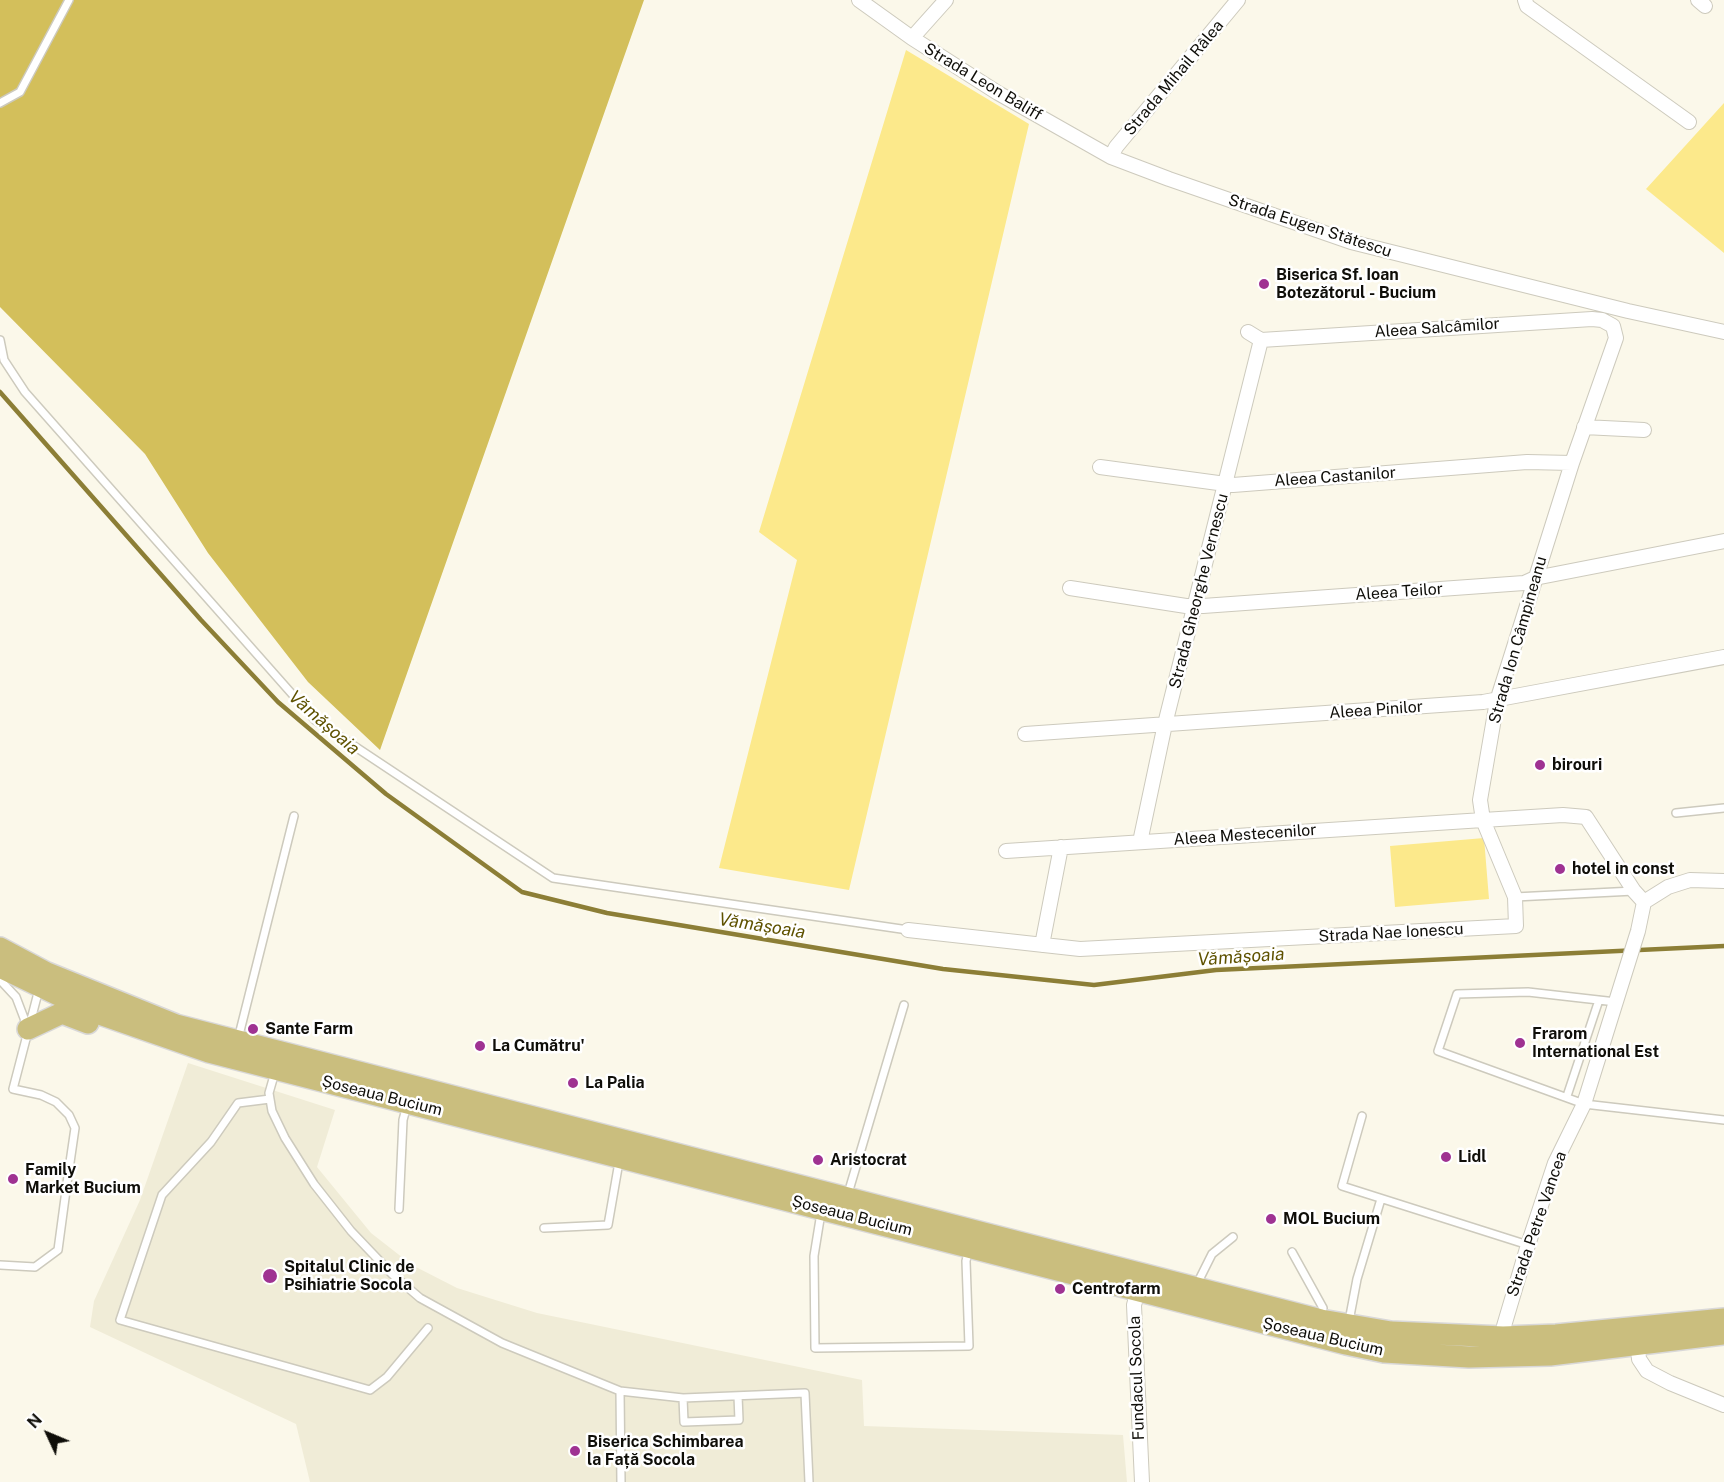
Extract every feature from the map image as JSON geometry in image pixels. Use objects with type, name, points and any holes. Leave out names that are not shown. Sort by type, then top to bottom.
[{"type":"main road","name":"Șoseaua Bucium","points":[[0,948],[43,981],[134,1028],[209,1052],[277,1061],[623,1149],[1193,1296],[1384,1352],[1469,1357],[1503,1347]]},
{"type":"main road","name":"Șoseaua Bucium","points":[[0,967],[176,1025],[237,1042],[277,1061]]},
{"type":"main road","points":[[28,1029],[62,1013],[112,1032],[134,1028]]},
{"type":"main road","name":"Șoseaua Bucium","points":[[1193,1296],[1348,1325],[1550,1355],[1724,1319]]},
{"type":"main road","name":"Șoseaua Bucium","points":[[1636,1336],[1724,1334]]},
{"type":"street","name":"Strada Leon Baliff","points":[[859,0],[912,38],[998,93],[1111,157]]},
{"type":"street","points":[[912,38],[946,0]]},
{"type":"street","name":"Strada Mihail Râlea","points":[[1111,157],[1116,147],[1238,0]]},
{"type":"street","points":[[1525,0],[1527,6],[1689,122]]},
{"type":"street","name":"Strada Eugen Stătescu","points":[[1111,157],[1351,242],[1628,311],[1724,332]]},
{"type":"street","name":"Aleea Salcâmilor","points":[[1261,340],[1592,319],[1602,320],[1613,326],[1616,338]]},
{"type":"street","points":[[1248,332],[1261,340]]},
{"type":"street","name":"Strada Ion Câmpineanu","points":[[1515,897],[1483,820],[1480,800],[1482,782],[1497,701],[1572,463],[1616,338]]},
{"type":"street","name":"Strada Gheorghe Vernescu","points":[[1140,842],[1166,724],[1227,485],[1261,340]]},
{"type":"street","points":[[1584,427],[1644,430]]},
{"type":"street","name":"Aleea Castanilor","points":[[1100,467],[1227,485],[1527,462],[1572,463]]},
{"type":"street","name":"Aleea Teilor","points":[[1070,588],[1195,606],[1524,583],[1535,578],[1724,541]]},
{"type":"street","name":"Aleea Pinilor","points":[[1025,734],[1497,701],[1724,657]]},
{"type":"street","points":[[1483,820],[1563,815],[1586,817],[1634,891],[1644,902],[1668,887],[1690,880],[1724,881]]},
{"type":"street","name":"Aleea Mestecenilor","points":[[1006,851],[1483,820]]},
{"type":"street","points":[[1042,945],[1061,847]]},
{"type":"street","name":"Strada Nae Ionescu","points":[[908,930],[1080,949],[1515,926],[1515,897]]},
{"type":"street","name":"Strada Petre Vancea","points":[[1503,1347],[1504,1326],[1528,1245],[1555,1163],[1584,1104],[1638,931],[1644,902]]},
{"type":"street","name":"Fundacul Socola","points":[[1140,1282],[1134,1305],[1142,1482]]},
{"type":"street","points":[[1636,1336],[1639,1359],[1647,1371],[1724,1405]]},
{"type":"lane","points":[[0,103],[20,93],[69,0]]},
{"type":"lane","points":[[0,340],[4,360],[25,392],[315,720],[553,878],[908,930]]},
{"type":"lane","points":[[1676,813],[1724,808]]},
{"type":"lane","points":[[237,1042],[294,816]]},
{"type":"lane","points":[[1515,897],[1634,891]]},
{"type":"lane","points":[[0,980],[16,997],[28,1029]]},
{"type":"lane","points":[[0,1265],[35,1267],[58,1250],[75,1128],[69,1115],[56,1102],[41,1095],[13,1089],[43,981]]},
{"type":"lane","points":[[1616,1002],[1528,992],[1457,994],[1438,1051],[1584,1104],[1724,1120]]},
{"type":"lane","points":[[1567,1096],[1599,1000]]},
{"type":"lane","points":[[845,1206],[904,1005]]},
{"type":"lane","points":[[277,1061],[270,1099],[272,1111],[285,1138],[314,1184],[351,1231],[392,1274],[420,1298],[502,1343],[620,1391],[683,1398],[804,1393],[809,1482]]},
{"type":"lane","points":[[399,1209],[403,1120],[409,1095]]},
{"type":"lane","points":[[270,1099],[238,1103],[211,1142],[162,1195],[120,1320],[370,1390],[387,1377],[428,1328]]},
{"type":"lane","points":[[1362,1116],[1342,1186],[1528,1245]]},
{"type":"lane","points":[[544,1228],[608,1225],[623,1149]]},
{"type":"lane","points":[[1348,1325],[1357,1279],[1381,1199]]},
{"type":"lane","points":[[824,1201],[814,1256],[815,1348],[969,1346],[966,1261],[971,1238]]},
{"type":"lane","points":[[1193,1296],[1199,1275],[1212,1254],[1233,1237]]},
{"type":"lane","points":[[1292,1252],[1323,1308],[1321,1320]]},
{"type":"lane","points":[[620,1391],[621,1482]]},
{"type":"lane","points":[[683,1398],[684,1422],[706,1422],[739,1420],[738,1396]]},
{"type":"shaded area","points":[[0,0],[644,0],[380,750],[308,682],[208,553],[145,454],[0,307]]},
{"type":"shaded area","points":[[906,50],[1029,124],[849,890],[719,868],[797,560],[759,532]]},
{"type":"shaded area","points":[[1724,103],[1724,253],[1646,189]]},
{"type":"shaded area","points":[[1484,838],[1489,899],[1395,907],[1390,846]]},
{"type":"shaded area","name":"Spitalul Clinic de Psihiatrie Socola","points":[[188,1063],[335,1110],[317,1167],[371,1233],[412,1265],[457,1288],[537,1313],[862,1380],[864,1426],[1123,1435],[1127,1482],[310,1482],[296,1424],[90,1327],[94,1301],[140,1200]]},
{"type":"waterway","name":"Vămășoaia","points":[[0,392],[201,620],[278,702],[386,794],[522,892],[607,913],[943,969],[1094,985],[1216,970],[1724,946]]},
{"type":"place","name":"Biserica Sf. Ioan Botezătorul - Bucium","points":[[1264,284]]},
{"type":"place","name":"birouri","points":[[1540,765]]},
{"type":"place","name":"hotel in const","points":[[1560,869]]},
{"type":"place","name":"Sante Farm","points":[[253,1029]]},
{"type":"place","name":"Frarom International Est","points":[[1520,1043]]},
{"type":"place","name":"La Cumătru'","points":[[480,1046]]},
{"type":"place","name":"La Palia","points":[[573,1083]]},
{"type":"place","name":"Lidl","points":[[1446,1157]]},
{"type":"place","name":"Aristocrat","points":[[818,1160]]},
{"type":"place","name":"Family Market Bucium","points":[[13,1179]]},
{"type":"place","name":"MOL Bucium","points":[[1271,1219]]},
{"type":"place","name":"Spitalul Clinic de Psihiatrie Socola","points":[[270,1276]]},
{"type":"place","name":"Centrofarm","points":[[1060,1289]]},
{"type":"place","name":"Biserica Schimbarea la Față Socola","points":[[575,1451]]}]
